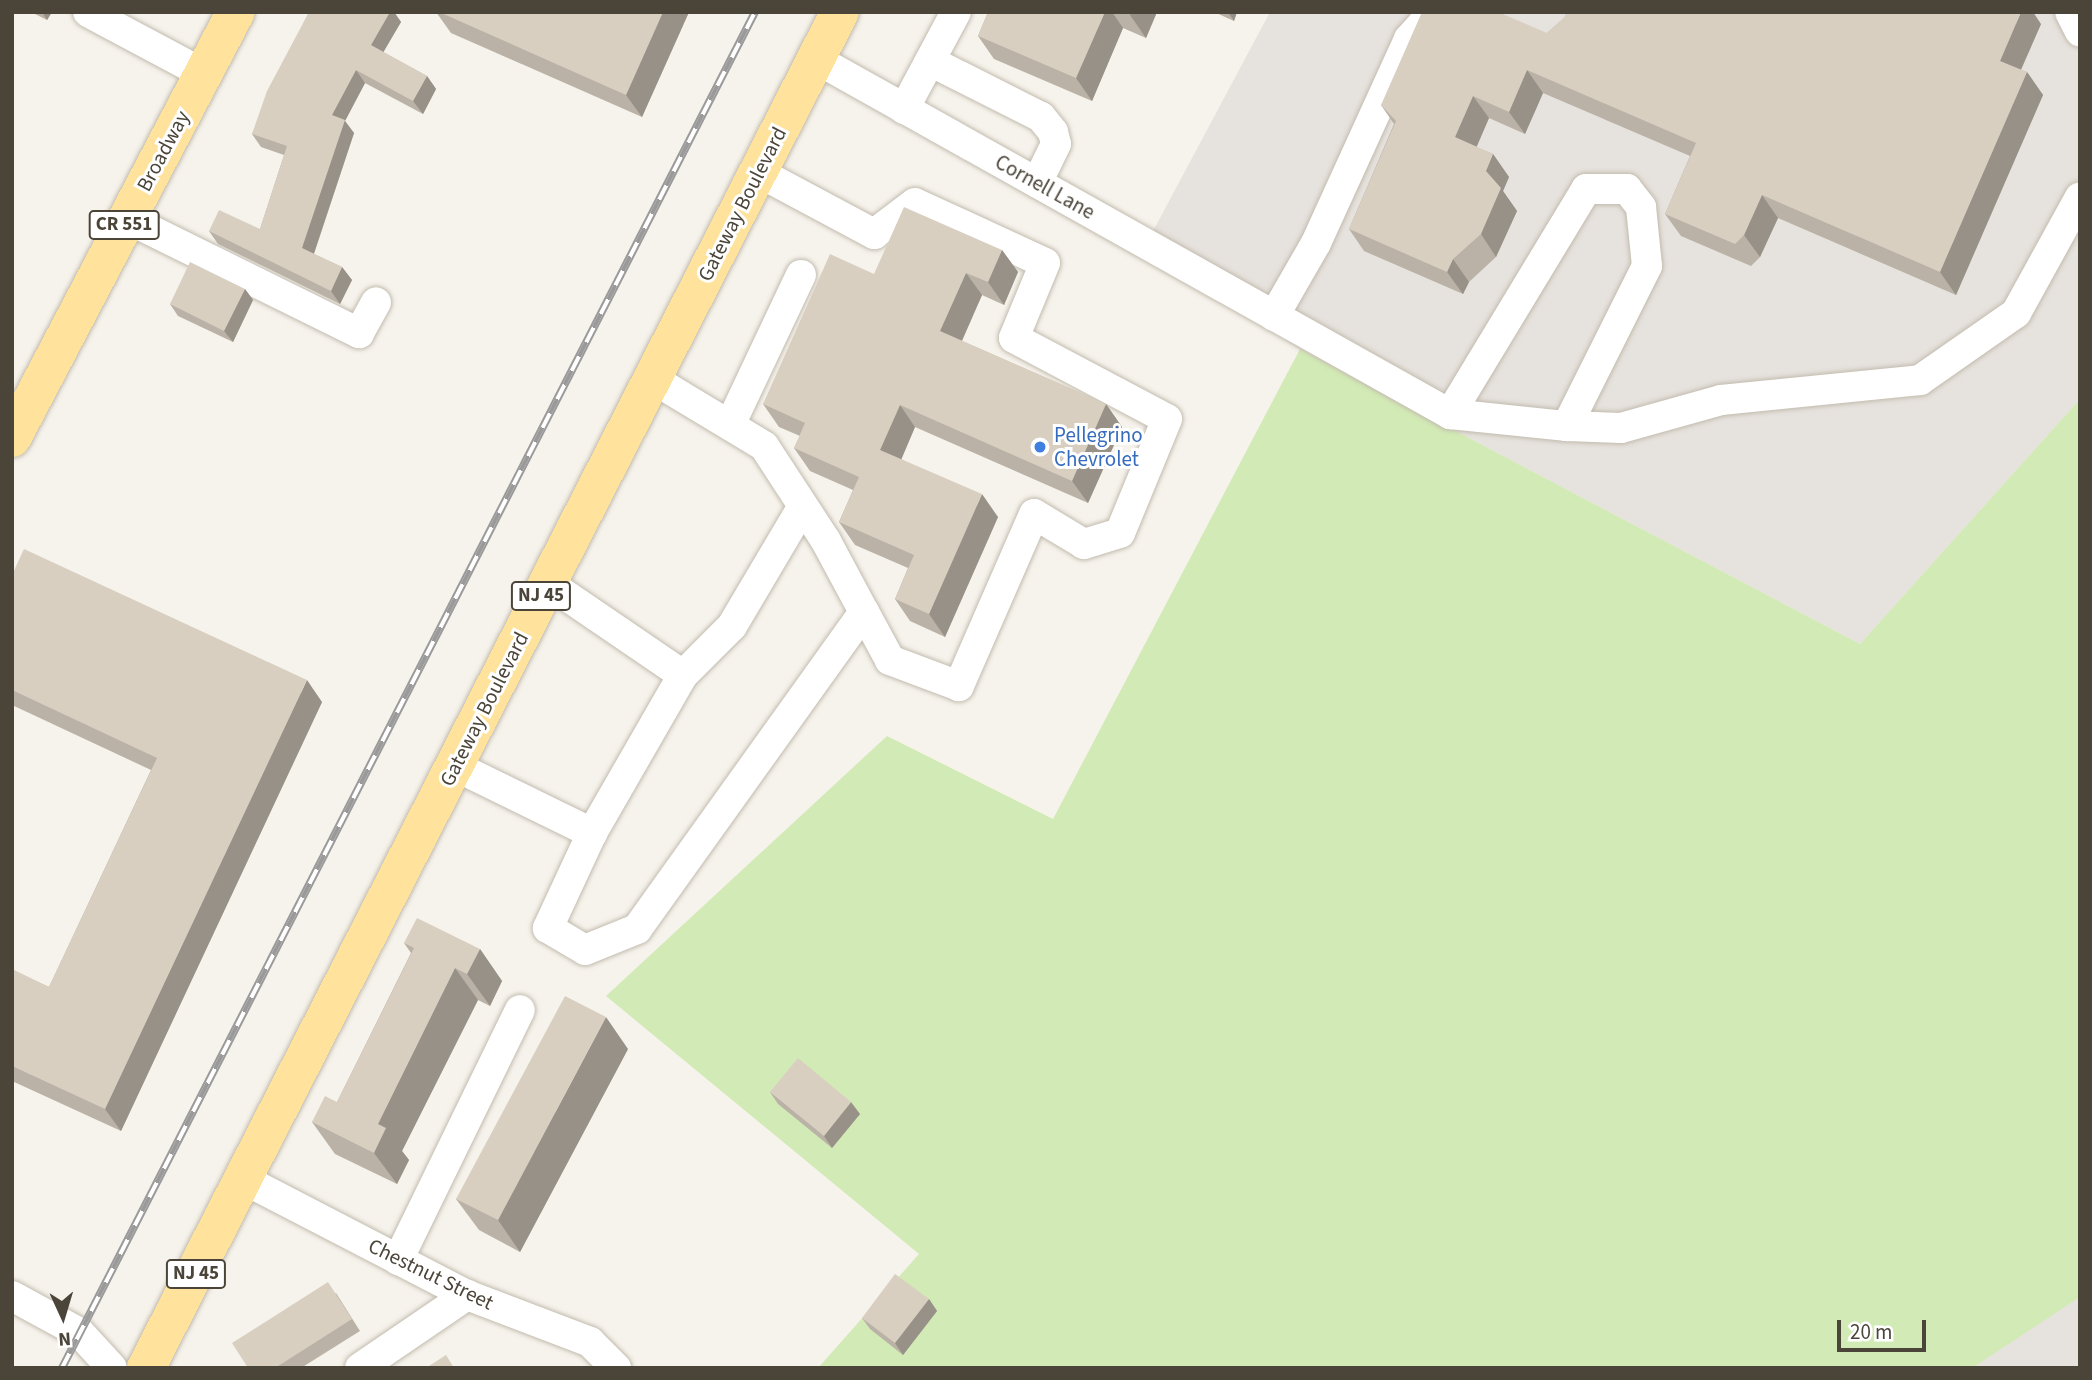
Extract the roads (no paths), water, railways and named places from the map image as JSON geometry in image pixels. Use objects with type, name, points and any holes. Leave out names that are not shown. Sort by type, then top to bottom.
[{"type":"main road","name":"Broadway","points":[[12,438],[236,12]]},
{"type":"main road","name":"Gateway Boulevard","points":[[146,1368],[245,1180],[840,12]]},
{"type":"street","points":[[88,12],[204,74]]},
{"type":"street","points":[[1274,316],[1316,243],[1409,39],[1433,12]]},
{"type":"street","points":[[2070,12],[2080,32]]},
{"type":"street","points":[[904,109],[930,61],[945,16]]},
{"type":"street","name":"Cornell Lane","points":[[816,59],[1450,414]]},
{"type":"street","points":[[930,61],[1041,117],[1053,132],[1056,144],[1037,183]]},
{"type":"street","points":[[653,379],[764,446],[826,541],[890,660],[959,687],[1034,514],[1084,544],[1120,533],[1167,419],[1014,338],[1045,263],[915,203],[874,234],[758,173]]},
{"type":"street","points":[[1567,426],[1647,266],[1641,207],[1627,189],[1586,189],[1450,414],[1567,426],[1620,428],[1721,400],[1920,380],[2016,313],[2080,197]]},
{"type":"street","points":[[128,219],[359,333],[376,302]]},
{"type":"street","points":[[730,425],[801,275]]},
{"type":"street","points":[[803,506],[732,626],[683,675],[592,833],[548,928],[585,950],[637,929],[864,612]]},
{"type":"street","points":[[548,583],[683,675]]},
{"type":"street","points":[[454,766],[592,833]]},
{"type":"street","points":[[398,1260],[520,1010]]},
{"type":"street","name":"Chestnut Street","points":[[245,1180],[467,1295],[590,1342],[616,1368]]},
{"type":"street","points":[[360,1368],[467,1295]]},
{"type":"street","points":[[12,1296],[80,1332],[112,1368]]},
{"type":"railway","points":[[62,1368],[755,12]]},
{"type":"place","name":"Pellegrino Chevrolet","points":[[1040,447]]}]
